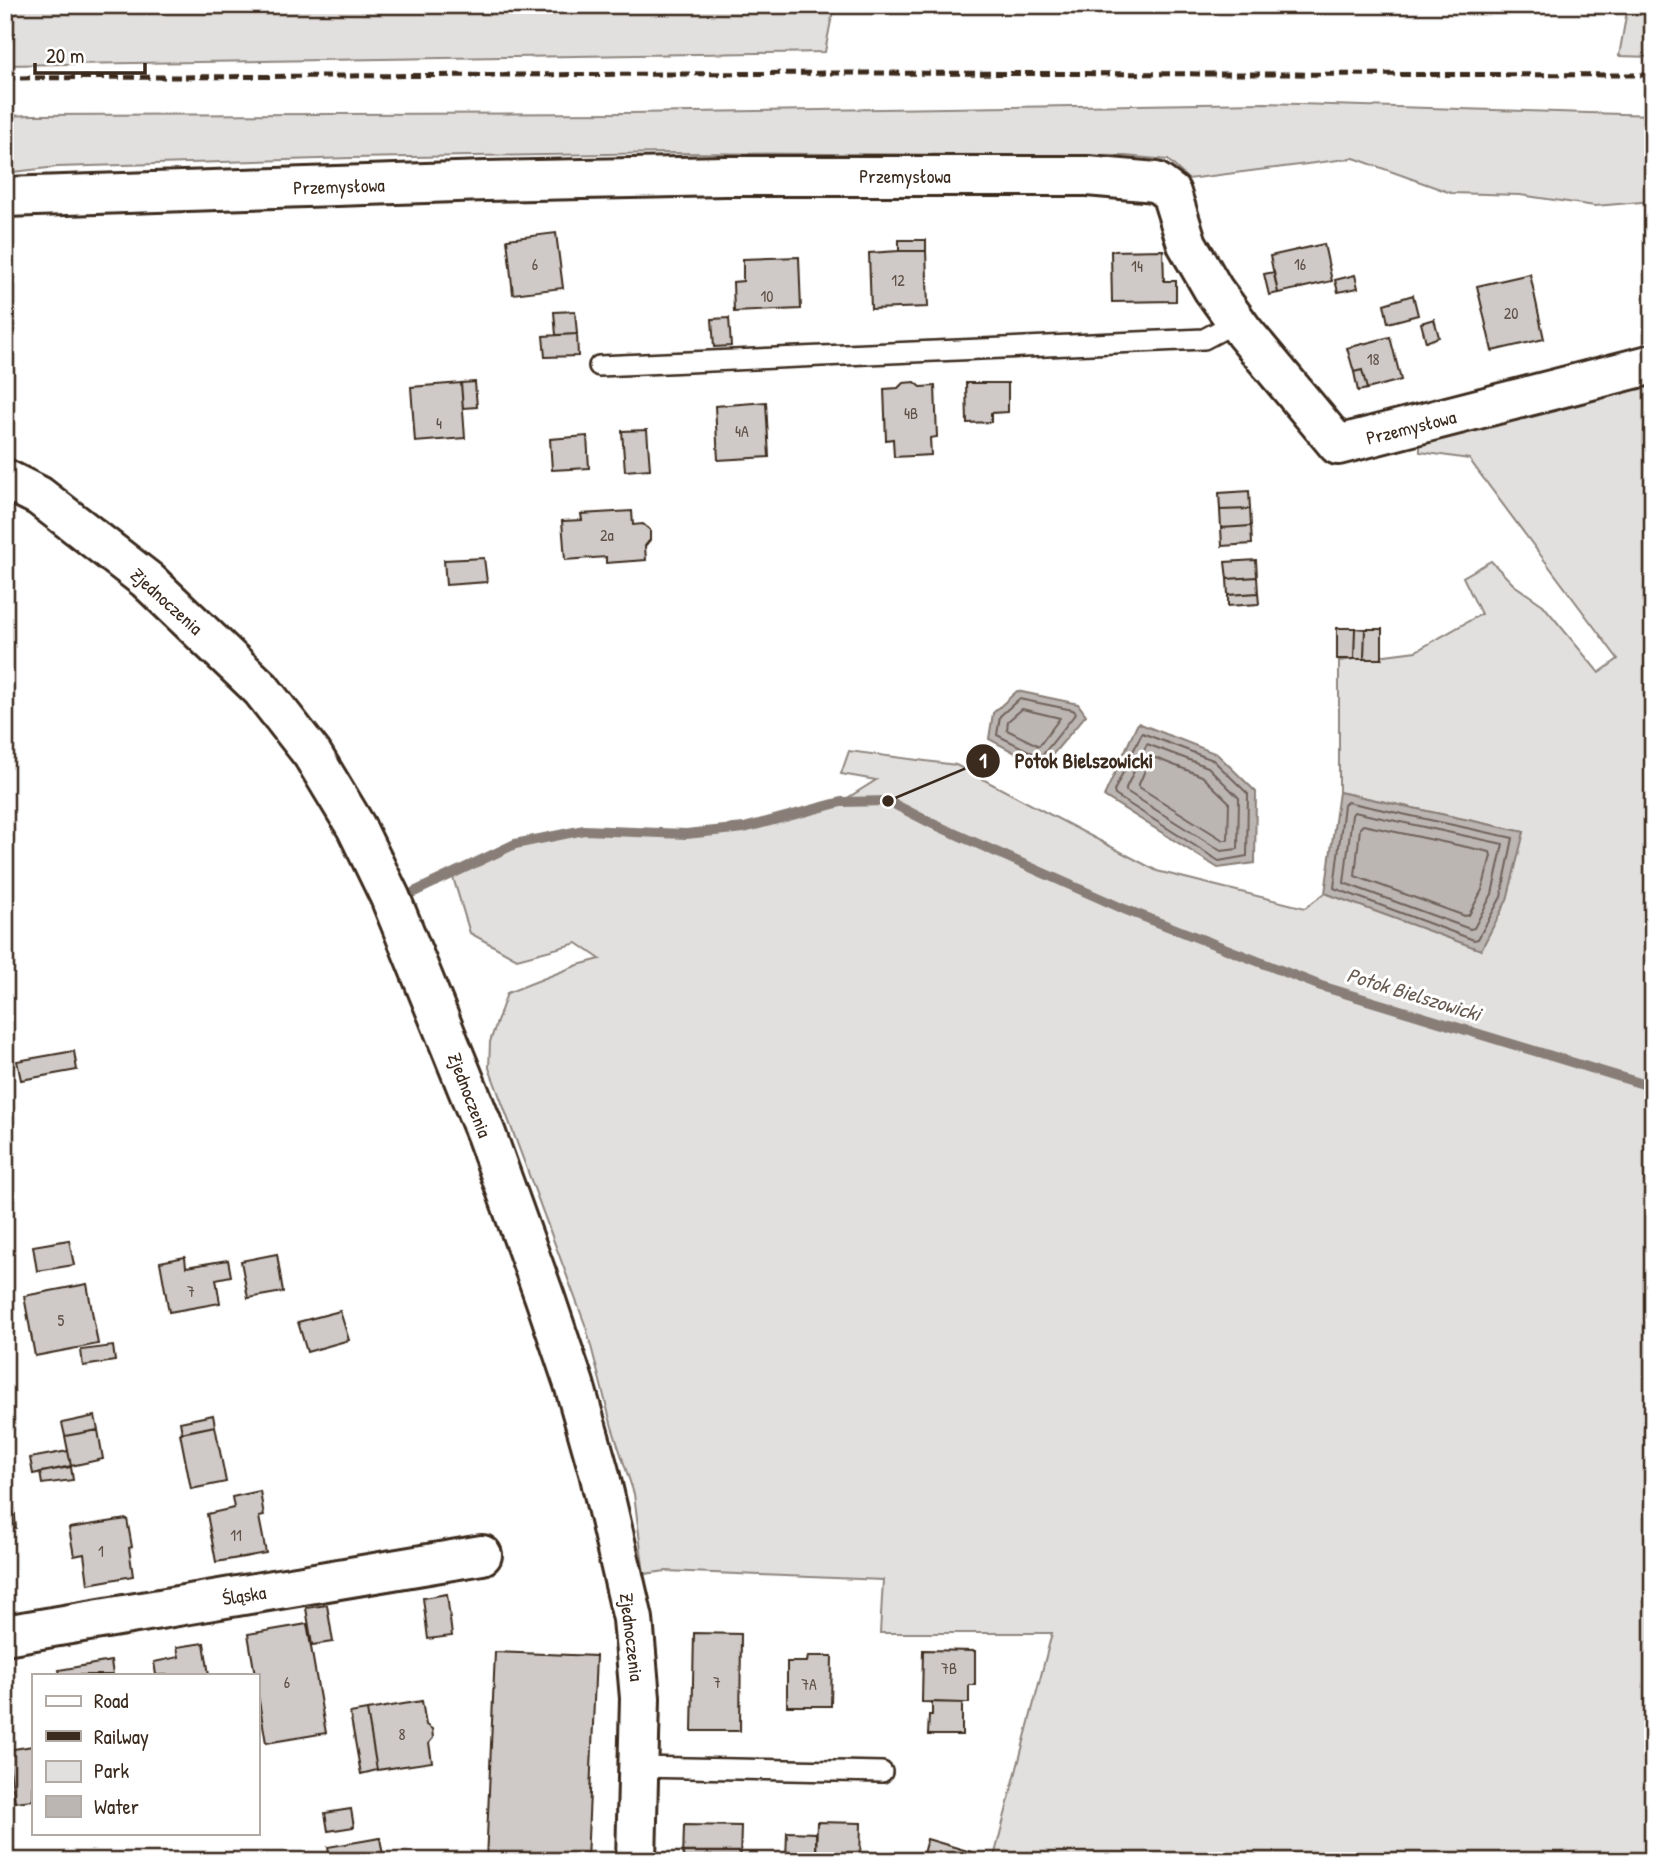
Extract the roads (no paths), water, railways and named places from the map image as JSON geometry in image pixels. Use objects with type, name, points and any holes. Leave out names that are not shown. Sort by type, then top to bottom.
[{"type":"street","name":"Przemysłowa","points":[[5,197],[486,181],[712,177],[1087,176],[1156,181],[1171,193],[1187,244],[1213,289],[1236,322],[1338,445],[1653,364]]},
{"type":"street","name":"Zjednoczenia","points":[[5,479],[39,496],[147,580],[261,689],[312,754],[368,850],[410,943],[486,1134],[574,1384],[599,1472],[633,1619],[640,1698],[636,1861]]},
{"type":"street","name":"Śląska","points":[[5,1635],[482,1555]]},
{"type":"lane","points":[[599,366],[1204,339],[1236,322]]},
{"type":"lane","points":[[639,1768],[882,1772]]},
{"type":"water","points":[[1017,691],[1078,704],[1086,715],[1042,767],[989,739],[993,713]]},
{"type":"water","points":[[1138,723],[1217,754],[1256,792],[1255,863],[1218,868],[1104,796]]},
{"type":"water","points":[[1339,792],[1524,832],[1507,900],[1481,950],[1325,893]]},
{"type":"waterway","name":"Potok Bielszowicki","points":[[414,892],[515,844],[584,830],[686,834],[744,828],[841,802],[888,801],[931,823],[1124,909],[1321,986],[1653,1087]]},
{"type":"railway","points":[[5,78],[840,73],[1653,75]]},
{"type":"place","name":"Potok Bielszowicki","points":[[888,801]]}]
